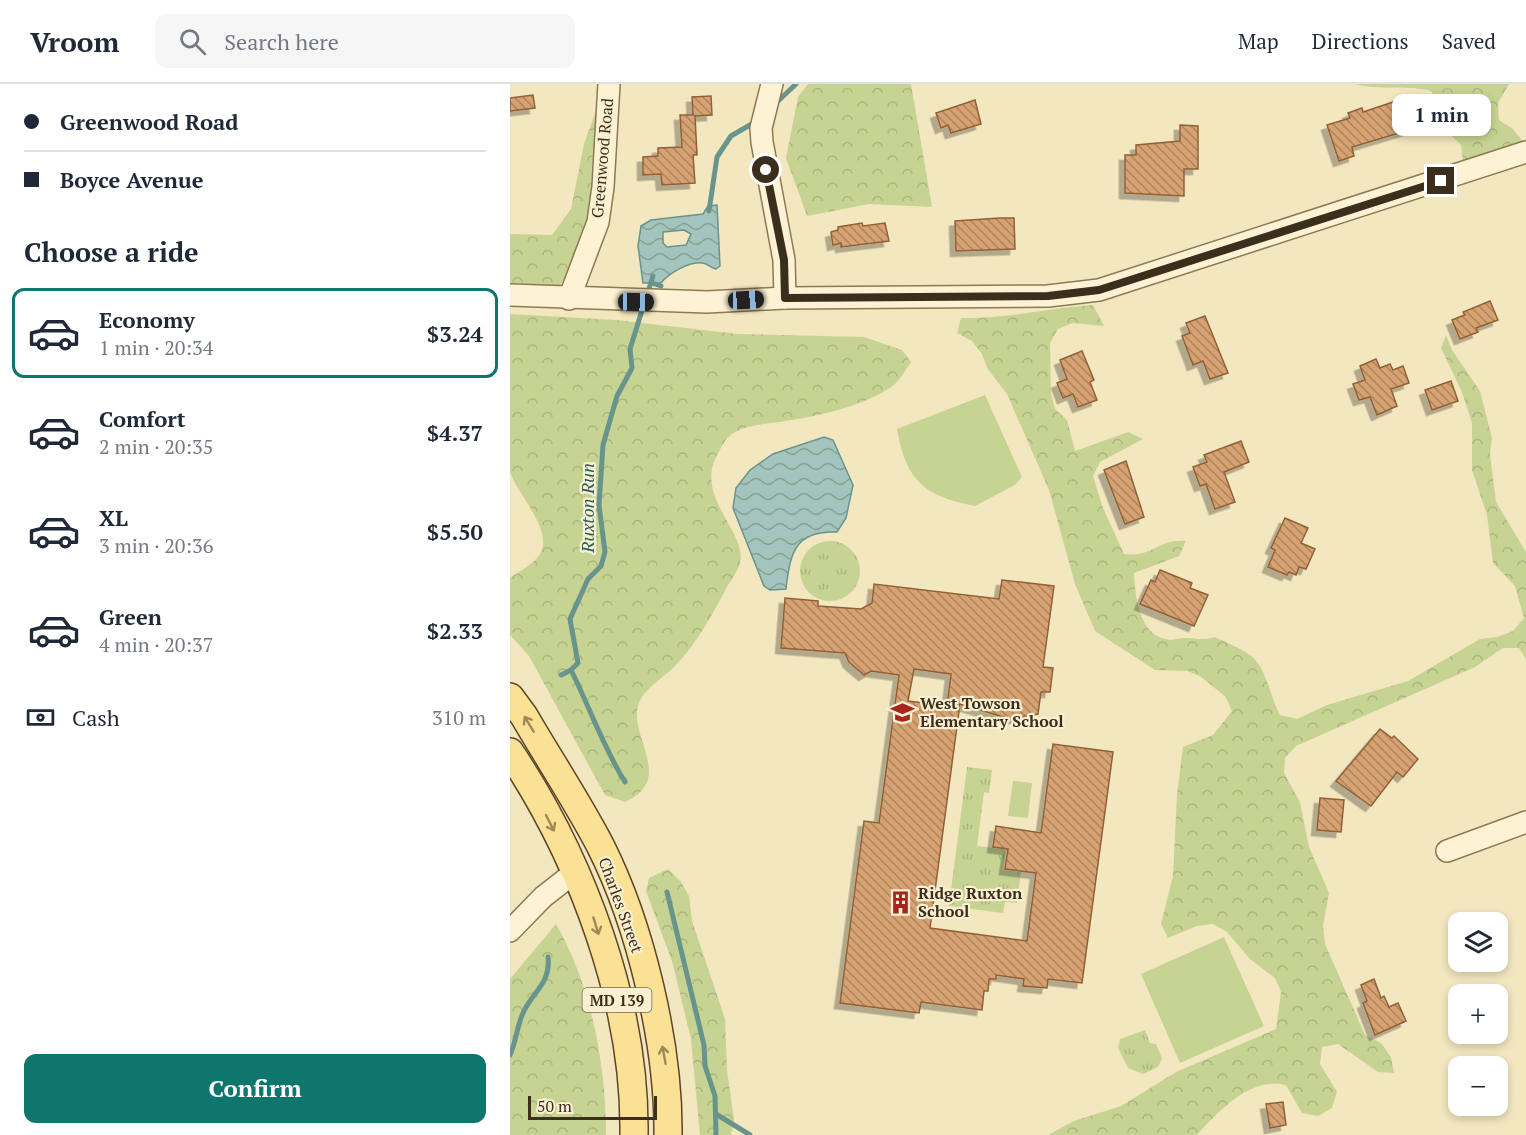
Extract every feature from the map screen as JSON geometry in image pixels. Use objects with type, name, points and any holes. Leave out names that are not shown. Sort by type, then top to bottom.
[{"type":"main road","name":"Charles Street","points":[[510,697],[524,716],[599,844],[618,889],[643,968],[662,1045],[667,1083],[668,1135]]},
{"type":"main road","name":"Charles Street","points":[[510,752],[525,774],[575,872],[592,913],[617,998],[629,1069],[634,1135]]},
{"type":"street","name":"Greenwood Road","points":[[569,299],[598,222],[603,187],[609,84]]},
{"type":"street","points":[[771,87],[761,128],[765,163],[784,260],[785,298]]},
{"type":"street","points":[[510,295],[646,302],[785,298],[1048,296],[1099,290],[1526,152]]},
{"type":"street","points":[[1447,851],[1526,822]]},
{"type":"street","points":[[510,930],[543,897],[575,872]]},
{"type":"green space","points":[[808,84],[911,84],[932,207],[869,204],[807,216],[786,158],[798,97]]},
{"type":"green space","points":[[1355,84],[1509,84],[1498,103],[1499,120],[1513,129],[1524,143],[1463,162],[1461,145],[1438,123],[1440,106],[1431,91]]},
{"type":"green space","points":[[597,108],[589,210],[579,256],[559,287],[510,283],[510,234],[552,235],[571,209],[584,144]]},
{"type":"green space","points":[[1093,305],[1104,326],[1073,323],[1058,329],[1050,343],[1051,394],[1055,409],[1067,420],[1075,451],[1128,432],[1143,439],[1100,462],[1093,476],[1103,508],[1124,554],[1134,555],[1168,543],[1186,541],[1179,556],[1134,573],[1137,602],[1144,622],[1156,635],[1165,639],[1215,637],[1250,655],[1256,660],[1264,675],[1280,715],[1297,719],[1327,705],[1408,681],[1480,639],[1497,637],[1513,631],[1524,618],[1515,586],[1493,563],[1487,515],[1472,470],[1472,423],[1462,392],[1441,348],[1446,335],[1452,350],[1480,391],[1492,438],[1490,454],[1496,502],[1526,552],[1526,659],[1519,648],[1503,648],[1475,667],[1296,746],[1285,758],[1284,773],[1300,802],[1309,847],[1329,893],[1323,926],[1325,944],[1365,1035],[1381,1043],[1391,1057],[1394,1073],[1378,1072],[1338,1044],[1322,1047],[1320,1064],[1337,1092],[1332,1108],[1318,1116],[1302,1113],[1286,1085],[1273,1084],[1260,1086],[1237,1098],[1197,1135],[1048,1135],[1074,1121],[1121,1106],[1176,1072],[1276,1029],[1281,992],[1275,978],[1250,959],[1227,932],[1213,924],[1197,926],[1168,938],[1161,924],[1173,876],[1177,794],[1183,747],[1213,735],[1232,711],[1226,697],[1201,677],[1188,671],[1155,670],[1095,631],[1075,584],[1049,490],[1007,394],[987,368],[982,354],[972,341],[957,333],[961,318],[994,317]]},
{"type":"green space","points":[[510,314],[616,320],[738,334],[864,337],[902,350],[911,362],[892,387],[863,402],[822,414],[755,425],[732,434],[723,444],[713,465],[711,479],[719,505],[737,541],[740,563],[710,618],[690,648],[675,666],[642,697],[637,710],[638,724],[649,767],[648,780],[641,792],[625,802],[605,795],[529,656],[510,635],[510,578],[534,561],[540,554],[543,544],[539,523],[510,472]]},
{"type":"green space","points":[[985,395],[1022,477],[1015,485],[975,506],[943,497],[920,483],[906,462],[897,429]]},
{"type":"green space","points":[[830,541],[851,550],[860,571],[851,592],[830,601],[809,592],[800,571],[809,550]]},
{"type":"green space","points":[[967,767],[992,770],[989,793],[984,792],[977,846],[1006,849],[1003,870],[1021,872],[1017,903],[1005,902],[1003,913],[949,906]]},
{"type":"green space","points":[[1013,781],[1032,783],[1028,818],[1008,816]]},
{"type":"green space","points":[[668,869],[681,882],[689,896],[692,921],[725,1019],[727,1070],[734,1120],[731,1135],[700,1135],[691,1039],[672,961],[646,891],[649,878]]},
{"type":"green space","points":[[556,924],[579,973],[594,1026],[603,1081],[606,1135],[510,1135],[510,979]]},
{"type":"green space","points":[[1224,937],[1264,1026],[1180,1063],[1141,974]]},
{"type":"green space","points":[[1145,1030],[1150,1043],[1156,1044],[1162,1058],[1158,1067],[1143,1074],[1128,1068],[1118,1048],[1120,1039]]},
{"type":"water","points":[[717,205],[720,266],[716,269],[704,263],[691,264],[674,272],[661,283],[643,283],[638,246],[641,226],[651,220],[703,214],[708,206]],"holes":[[[684,230],[691,234],[686,245],[667,247],[663,243],[663,232]]]},
{"type":"water","points":[[824,437],[833,440],[853,485],[846,518],[837,532],[823,532],[803,540],[793,555],[786,589],[770,590],[764,586],[733,508],[736,488],[750,470],[773,454]]},
{"type":"building","points":[[533,95],[535,108],[510,111],[510,98]]},
{"type":"building","points":[[711,96],[712,115],[695,116],[697,155],[693,155],[695,183],[662,185],[661,174],[643,175],[643,157],[658,156],[658,148],[682,147],[680,115],[693,115],[692,97]]},
{"type":"building","points":[[975,100],[981,124],[951,133],[948,125],[941,128],[936,113]]},
{"type":"building","points":[[1399,100],[1409,130],[1352,147],[1354,156],[1339,161],[1327,125],[1350,118],[1348,113],[1362,108],[1363,112]]},
{"type":"building","points":[[1180,125],[1198,126],[1198,169],[1184,169],[1184,196],[1125,193],[1125,155],[1136,155],[1136,145],[1180,141]]},
{"type":"building","points":[[1014,218],[1015,249],[956,251],[955,221]]},
{"type":"building","points":[[862,223],[863,226],[885,223],[889,241],[841,247],[841,243],[833,245],[831,232],[838,230],[838,227]]},
{"type":"building","points":[[1490,301],[1498,320],[1476,328],[1478,332],[1460,339],[1452,320],[1465,315],[1463,312]]},
{"type":"building","points":[[1205,316],[1228,373],[1210,379],[1203,361],[1193,365],[1182,336],[1190,333],[1186,323]]},
{"type":"building","points":[[1082,351],[1094,380],[1090,382],[1097,400],[1078,407],[1073,394],[1063,398],[1057,383],[1067,379],[1060,360]]},
{"type":"building","points":[[1376,359],[1380,368],[1390,364],[1393,370],[1403,366],[1409,383],[1391,389],[1397,406],[1377,415],[1370,397],[1359,400],[1353,384],[1365,380],[1360,366]]},
{"type":"building","points":[[1451,381],[1458,401],[1432,410],[1425,390]]},
{"type":"building","points":[[1241,441],[1249,462],[1224,472],[1235,502],[1215,509],[1206,484],[1200,486],[1193,467],[1207,462],[1204,455]]},
{"type":"building","points":[[1126,461],[1144,517],[1125,524],[1104,470]]},
{"type":"building","points":[[1285,518],[1308,528],[1301,543],[1315,549],[1306,569],[1299,567],[1296,575],[1289,572],[1287,575],[1268,567],[1275,550],[1271,548]]},
{"type":"building","points":[[1160,570],[1192,583],[1190,588],[1208,595],[1194,626],[1140,604],[1151,580],[1155,582]]},
{"type":"building","name":"Ridge Ruxton School","points":[[1002,580],[1054,586],[1043,667],[1053,668],[1050,692],[1041,692],[1038,714],[1010,719],[960,704],[930,928],[1027,941],[1036,873],[1005,869],[1008,849],[993,847],[996,826],[1041,833],[1053,744],[1113,752],[1082,983],[1048,979],[1047,988],[1023,986],[1024,979],[996,975],[996,979],[989,979],[988,991],[984,991],[982,1010],[921,1002],[919,1013],[840,1003],[864,821],[879,823],[899,675],[871,671],[864,675],[849,662],[845,653],[781,648],[785,598],[818,601],[818,606],[861,609],[872,603],[874,584],[999,599]],"holes":[[[914,669],[951,674],[947,706],[908,701]]]},
{"type":"building","points":[[1380,729],[1392,738],[1394,736],[1418,759],[1403,777],[1397,772],[1371,806],[1336,781]]},
{"type":"building","points":[[1320,798],[1344,800],[1341,832],[1317,830]]},
{"type":"building","points":[[1374,979],[1381,998],[1384,996],[1389,1007],[1398,1003],[1406,1021],[1375,1035],[1363,1003],[1367,1001],[1361,985]]},
{"type":"building","points":[[1283,1102],[1286,1125],[1270,1128],[1266,1104]]},
{"type":"waterway","name":"Ruxton Run","points":[[775,104],[796,84]]},
{"type":"waterway","name":"Ruxton Run","points":[[709,211],[717,157],[731,136],[755,122]]},
{"type":"waterway","name":"Ruxton Run","points":[[647,295],[653,276]]},
{"type":"waterway","points":[[652,283],[661,286]]},
{"type":"waterway","name":"Ruxton Run","points":[[561,675],[578,663],[570,619],[588,579],[601,566],[605,552],[599,505],[603,445],[617,396],[632,368],[630,349],[644,304]]},
{"type":"waterway","points":[[571,670],[603,741],[625,782]]},
{"type":"waterway","points":[[667,892],[704,1045],[705,1066],[715,1096],[716,1135]]},
{"type":"waterway","points":[[510,1055],[523,1013],[547,974],[548,957]]},
{"type":"waterway","points":[[716,1114],[750,1135]]},
{"type":"place","name":"West Towson Elementary School","points":[[902,712]]},
{"type":"place","name":"Ridge Ruxton School","points":[[900,902]]},
{"type":"route","points":[[766,170],[784,260],[785,298],[1048,296],[1099,290],[1441,181]]}]
